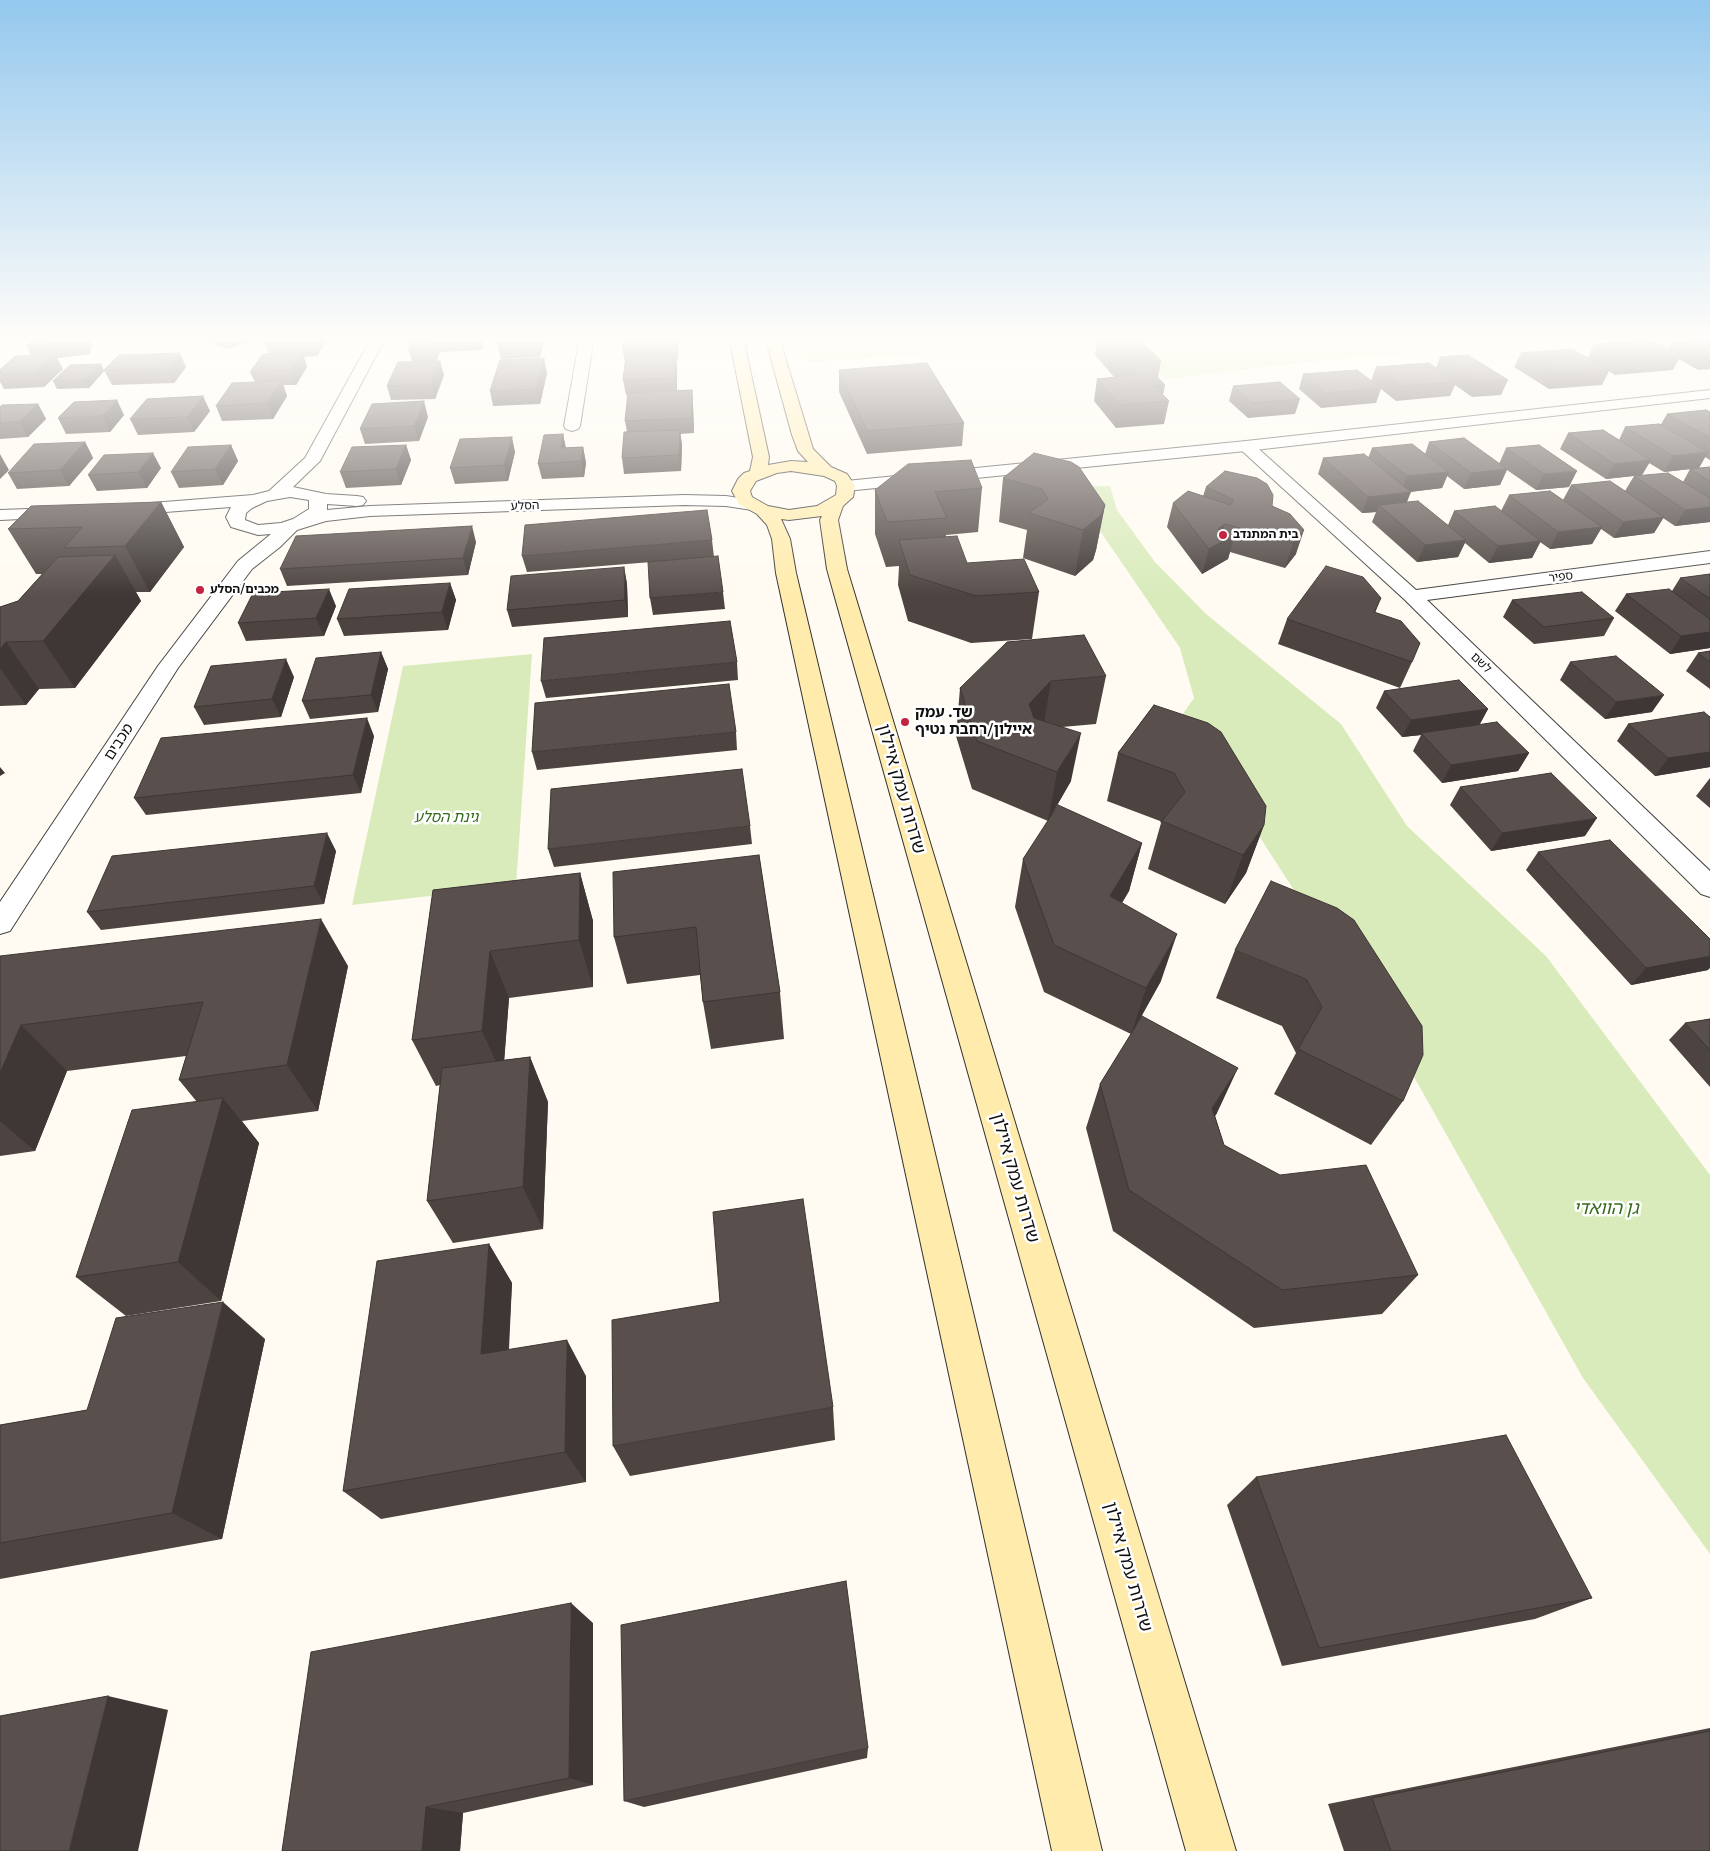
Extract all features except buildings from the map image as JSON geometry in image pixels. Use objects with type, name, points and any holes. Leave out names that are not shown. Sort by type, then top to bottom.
[{"type":"main road","points":[[755,423],[762,457],[753,476],[741,491],[744,500],[758,508],[776,524],[781,539],[786,573],[815,702],[1077,1851]]},
{"type":"main road","points":[[758,508],[789,514],[803,514],[821,510],[841,495],[841,478],[826,470],[806,451],[797,423]]},
{"type":"main road","points":[[753,476],[774,468],[791,466],[826,470]]},
{"type":"main road","name":"שדרות עמק איילון","points":[[841,495],[829,520],[837,569],[1210,1851]]},
{"type":"street","points":[[243,524],[112,512],[253,500],[276,493],[312,462],[333,423]]},
{"type":"street","points":[[841,495],[1448,423]]},
{"type":"street","name":"לשם","points":[[1246,446],[1412,596],[1710,887]]},
{"type":"street","points":[[312,462],[312,495]]},
{"type":"street","name":"הסלע","points":[[276,493],[290,492],[326,499],[377,500],[664,490],[708,488],[753,476]]},
{"type":"street","name":"מכבים","points":[[0,924],[169,666],[245,565],[294,524],[318,511],[319,500],[312,495]]},
{"type":"street","points":[[243,524],[235,517],[238,510],[253,500]]},
{"type":"street","name":"הסלע","points":[[243,524],[268,530],[325,516],[370,511],[706,500],[758,508]]},
{"type":"street","points":[[0,515],[73,513]]},
{"type":"street","name":"מכבים","points":[[243,524],[245,565]]},
{"type":"street","name":"ספיר","points":[[1412,596],[1710,557]]},
{"type":"green space","name":"גן הוואדי","points":[[1110,486],[1117,510],[1155,562],[1206,614],[1341,724],[1407,826],[1546,956],[1710,1175],[1710,1554],[1583,1378],[1409,1068],[1259,836],[1175,725],[1194,698],[1180,648],[1070,487]]},
{"type":"green space","name":"גינת הסלע","points":[[532,654],[516,886],[352,905],[403,666]]},
{"type":"place","name":"בית המתנדב","points":[[1223,535]]},
{"type":"place","name":"מכבים/הסלע","points":[[200,590]]},
{"type":"place","name":"שד. עמק איילון/רחבת נטיף","points":[[905,722]]}]
